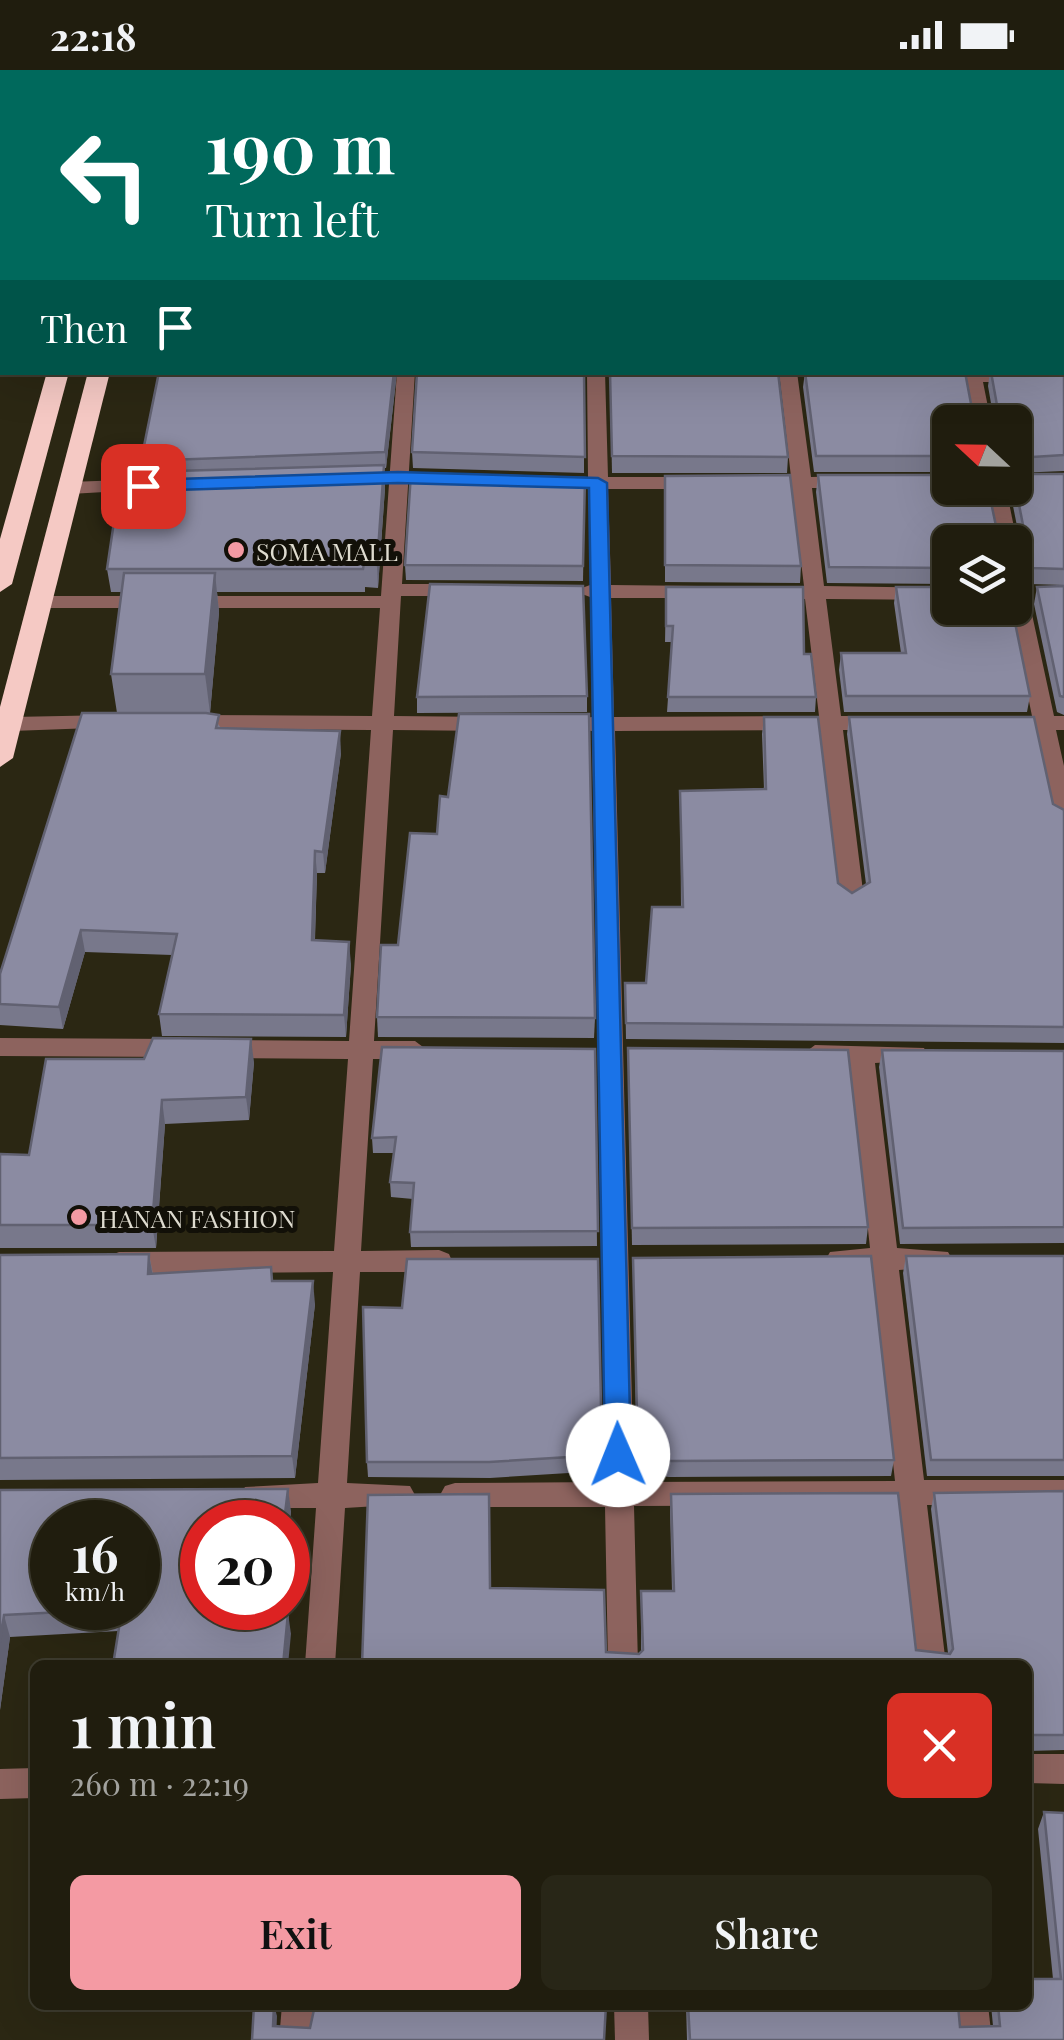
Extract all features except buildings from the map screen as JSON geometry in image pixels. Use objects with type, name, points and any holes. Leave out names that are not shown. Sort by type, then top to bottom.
[{"type":"highway","points":[[0,584],[57,375]]},
{"type":"highway","points":[[0,758],[12,724],[98,375]]},
{"type":"street","points":[[320,1660],[379,724],[406,375]]},
{"type":"street","points":[[918,376],[946,375]]},
{"type":"street","points":[[973,375],[979,405]]},
{"type":"street","points":[[1018,375],[1064,376]]},
{"type":"street","points":[[602,376],[598,483],[623,1660]]},
{"type":"street","points":[[788,376],[852,899]]},
{"type":"street","points":[[562,482],[709,483]]},
{"type":"street","points":[[746,482],[876,482]]},
{"type":"street","points":[[70,488],[166,485]]},
{"type":"street","points":[[42,602],[388,596],[485,590]]},
{"type":"street","points":[[562,591],[717,592]]},
{"type":"street","points":[[756,592],[932,594]]},
{"type":"street","points":[[1029,625],[1054,723],[1064,820]]},
{"type":"street","points":[[12,724],[135,722]]},
{"type":"street","points":[[172,722],[510,724]]},
{"type":"street","points":[[566,724],[909,723]]},
{"type":"street","points":[[986,723],[1054,723]]},
{"type":"street","points":[[0,1047],[437,1051]]},
{"type":"street","points":[[784,1053],[934,1054]]},
{"type":"street","points":[[861,1054],[930,1660]]},
{"type":"street","points":[[808,1260],[964,1259]]},
{"type":"street","points":[[96,1263],[461,1261]]},
{"type":"street","points":[[232,1496],[1064,1492]]},
{"type":"street","points":[[1032,1769],[1064,1769]]},
{"type":"street","points":[[0,1784],[30,1783]]},
{"type":"street","points":[[296,2040],[298,2010]]},
{"type":"street","points":[[631,2010],[632,2040]]},
{"type":"street","points":[[971,2010],[975,2040]]},
{"type":"place","name":"SOMA MALL","points":[[236,550]]},
{"type":"place","name":"HANAN FASHION","points":[[79,1217]]},
{"type":"route","points":[[143,486],[398,478],[598,483],[618,1455]]}]
